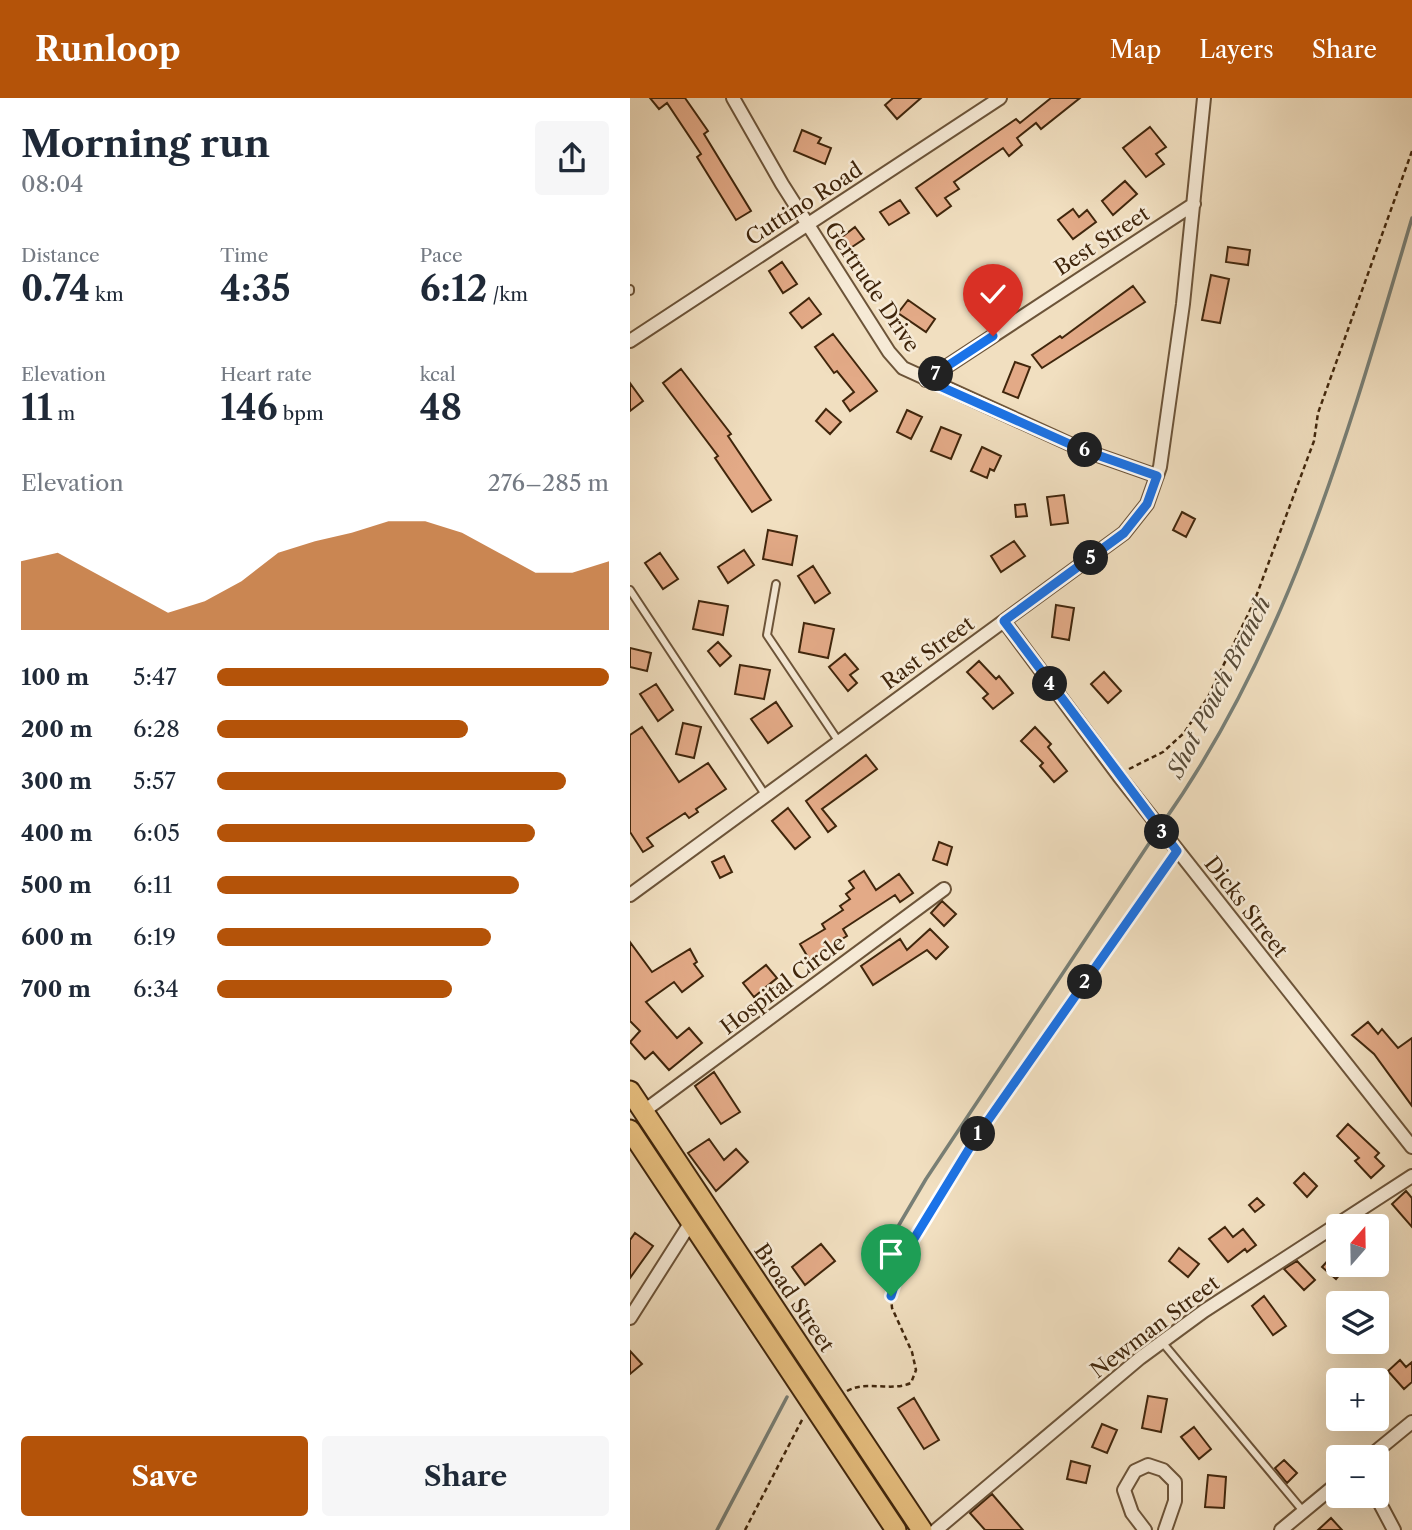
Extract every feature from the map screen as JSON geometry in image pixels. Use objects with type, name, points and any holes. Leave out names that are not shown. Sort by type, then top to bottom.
[{"type":"main road","name":"Broad Street","points":[[630,1091],[922,1530]]},
{"type":"main road","name":"Broad Street","points":[[632,1138],[896,1530]]},
{"type":"street","name":"Gertrude Drive","points":[[733,98],[807,225],[888,352],[903,368],[1083,450],[1157,476]]},
{"type":"street","name":"Cuttino Road","points":[[630,341],[1000,98]]},
{"type":"street","name":"Rast Street","points":[[630,895],[1124,533],[1147,504],[1157,476],[1194,204],[1203,98]]},
{"type":"street","name":"Best Street","points":[[926,380],[1194,204]]},
{"type":"street","name":"Dicks Street","points":[[1004,621],[1142,806],[1412,1147]]},
{"type":"street","name":"Hospital Circle","points":[[644,1111],[943,889]]},
{"type":"street","name":"Newman Street","points":[[936,1530],[1162,1342],[1204,1311],[1412,1176]]},
{"type":"street","points":[[630,1318],[691,1223]]},
{"type":"street","points":[[1384,1445],[1412,1422]]},
{"type":"street","points":[[1145,1530],[1132,1513],[1124,1490],[1135,1471],[1148,1465],[1163,1470],[1175,1482],[1175,1501],[1165,1530]]},
{"type":"street","points":[[1281,1530],[1326,1492]]},
{"type":"street","points":[[1382,1508],[1394,1530]]},
{"type":"lane","points":[[776,584],[767,635],[839,742]]},
{"type":"lane","points":[[630,590],[766,796]]},
{"type":"lane","points":[[1162,1342],[1303,1511]]},
{"type":"path","points":[[1128,769],[1163,752],[1184,733],[1208,697],[1254,602],[1314,441],[1318,413],[1412,151]]},
{"type":"path","points":[[840,1395],[856,1386],[898,1389],[911,1383],[916,1370],[912,1352],[892,1308],[891,1296],[904,1255],[975,1139],[1174,846]]},
{"type":"path","points":[[745,1530],[801,1420],[807,1415]]},
{"type":"building","points":[[650,98],[685,98],[708,131],[704,134],[751,211],[736,220],[697,157],[701,154],[667,103],[659,109]]},
{"type":"building","points":[[893,98],[921,98],[897,119],[885,105]]},
{"type":"building","points":[[1051,98],[1080,98],[1041,129],[1036,123],[1017,138],[1022,145],[1009,156],[1003,148],[954,182],[959,189],[945,198],[951,206],[937,216],[916,188],[1016,119],[1020,123]]},
{"type":"building","points":[[1150,127],[1166,147],[1156,154],[1164,164],[1146,177],[1123,148]]},
{"type":"building","points":[[802,130],[821,138],[818,143],[831,148],[825,164],[794,151]]},
{"type":"building","points":[[1125,181],[1137,194],[1113,215],[1102,201]]},
{"type":"building","points":[[900,200],[909,213],[889,225],[880,212]]},
{"type":"building","points":[[1073,209],[1079,217],[1087,210],[1096,222],[1073,239],[1058,220]]},
{"type":"building","points":[[855,227],[864,239],[846,251],[838,240]]},
{"type":"building","points":[[1228,247],[1250,250],[1248,265],[1226,262]]},
{"type":"building","points":[[782,262],[797,284],[783,293],[769,271]]},
{"type":"building","points":[[1211,275],[1229,279],[1220,323],[1202,320]]},
{"type":"building","points":[[1133,286],[1145,302],[1042,368],[1032,355],[1060,336],[1062,338]]},
{"type":"building","points":[[809,298],[821,314],[802,328],[790,313]]},
{"type":"building","points":[[908,300],[935,319],[926,332],[898,313]]},
{"type":"building","points":[[833,334],[877,391],[850,411],[843,401],[854,392],[837,371],[834,373],[815,347]]},
{"type":"building","points":[[1015,362],[1030,367],[1018,398],[1003,392]]},
{"type":"building","points":[[681,369],[731,434],[728,436],[771,500],[752,512],[715,458],[718,456],[663,383]]},
{"type":"building","points":[[630,383],[643,401],[630,411]]},
{"type":"building","points":[[826,409],[841,422],[830,434],[816,421]]},
{"type":"building","points":[[907,410],[922,417],[911,439],[897,432]]},
{"type":"building","points":[[941,427],[961,435],[951,459],[931,451]]},
{"type":"building","points":[[982,447],[1001,456],[994,471],[990,469],[987,478],[971,471]]},
{"type":"building","points":[[1064,495],[1068,523],[1051,525],[1047,497]]},
{"type":"building","points":[[1025,504],[1027,516],[1016,517],[1015,505]]},
{"type":"building","points":[[1182,512],[1195,519],[1186,537],[1173,530]]},
{"type":"building","points":[[768,530],[797,536],[792,565],[763,559]]},
{"type":"building","points":[[1014,541],[1025,556],[1001,572],[991,556]]},
{"type":"building","points":[[744,550],[754,565],[728,583],[718,567]]},
{"type":"building","points":[[660,553],[678,579],[663,589],[645,563]]},
{"type":"building","points":[[813,566],[830,593],[815,603],[798,576]]},
{"type":"building","points":[[699,601],[728,606],[723,635],[693,629]]},
{"type":"building","points":[[1056,605],[1074,608],[1069,640],[1052,637]]},
{"type":"building","points":[[804,623],[834,629],[828,658],[799,652]]},
{"type":"building","points":[[718,642],[731,656],[720,666],[708,651]]},
{"type":"building","points":[[630,648],[651,653],[647,671],[630,667]]},
{"type":"building","points":[[845,654],[858,669],[850,675],[857,683],[848,691],[829,667]]},
{"type":"building","points":[[979,661],[996,679],[999,676],[1013,693],[993,709],[983,698],[988,694],[967,672]]},
{"type":"building","points":[[740,665],[770,670],[764,699],[735,694]]},
{"type":"building","points":[[1104,672],[1121,691],[1108,703],[1091,684]]},
{"type":"building","points":[[656,684],[673,710],[658,721],[640,694]]},
{"type":"building","points":[[776,702],[792,726],[768,743],[751,719]]},
{"type":"building","points":[[683,723],[701,727],[694,758],[676,754]]},
{"type":"building","points":[[642,727],[679,782],[708,763],[726,789],[696,809],[698,812],[689,818],[685,813],[647,838],[653,846],[643,852],[630,832],[630,735]]},
{"type":"building","points":[[1035,727],[1051,744],[1048,747],[1067,771],[1054,782],[1040,766],[1043,763],[1021,741]]},
{"type":"building","points":[[866,755],[877,769],[822,809],[836,826],[828,832],[806,801]]},
{"type":"building","points":[[788,808],[810,837],[795,849],[772,821]]},
{"type":"building","points":[[939,842],[952,847],[947,865],[933,860]]},
{"type":"building","points":[[724,856],[732,872],[720,878],[712,862]]},
{"type":"building","points":[[864,871],[876,890],[899,874],[913,893],[900,902],[895,895],[843,929],[847,936],[809,959],[800,944],[825,929],[822,924],[843,910],[840,906],[850,899],[846,894],[854,888],[849,881]]},
{"type":"building","points":[[942,901],[956,914],[944,926],[931,913]]},
{"type":"building","points":[[930,929],[948,947],[936,959],[927,950],[873,985],[861,966],[900,939],[907,950]]},
{"type":"building","points":[[630,942],[652,972],[690,949],[697,962],[694,964],[703,976],[682,992],[674,982],[646,1002],[677,1038],[689,1028],[702,1043],[669,1070],[653,1052],[645,1059],[630,1042],[640,1031],[630,1021]]},
{"type":"building","points":[[766,965],[777,978],[754,997],[743,983]]},
{"type":"building","points":[[1368,1022],[1378,1034],[1382,1029],[1398,1048],[1412,1038],[1412,1106],[1374,1054],[1352,1035]]},
{"type":"building","points":[[714,1072],[740,1112],[721,1124],[695,1086]]},
{"type":"building","points":[[1348,1124],[1379,1153],[1375,1157],[1384,1166],[1371,1178],[1355,1161],[1359,1158],[1337,1136]]},
{"type":"building","points":[[709,1139],[724,1160],[736,1149],[748,1162],[716,1191],[688,1153]]},
{"type":"building","points":[[1304,1173],[1317,1186],[1307,1197],[1294,1183]]},
{"type":"building","points":[[1406,1191],[1412,1198],[1412,1227],[1392,1204]]},
{"type":"building","points":[[1257,1198],[1264,1205],[1255,1212],[1249,1205]]},
{"type":"building","points":[[1225,1227],[1233,1237],[1243,1229],[1256,1245],[1247,1252],[1245,1249],[1228,1262],[1209,1239]]},
{"type":"building","points":[[635,1233],[653,1246],[630,1278],[630,1240]]},
{"type":"building","points":[[821,1244],[835,1261],[805,1285],[792,1267]]},
{"type":"building","points":[[1179,1248],[1199,1264],[1188,1277],[1169,1261]]},
{"type":"building","points":[[1297,1261],[1315,1280],[1304,1290],[1284,1269]]},
{"type":"building","points":[[1264,1296],[1286,1326],[1273,1335],[1252,1306]]},
{"type":"building","points":[[630,1351],[642,1364],[630,1374]]},
{"type":"building","points":[[1400,1360],[1406,1367],[1412,1362],[1412,1382],[1404,1389],[1389,1370]]},
{"type":"building","points":[[1148,1396],[1167,1399],[1161,1432],[1142,1428]]},
{"type":"building","points":[[914,1398],[939,1440],[924,1449],[898,1408]]},
{"type":"building","points":[[1102,1424],[1117,1430],[1107,1453],[1092,1447]]},
{"type":"building","points":[[1194,1427],[1211,1449],[1199,1459],[1181,1437]]},
{"type":"building","points":[[1284,1460],[1297,1473],[1287,1483],[1275,1468]]},
{"type":"building","points":[[1071,1461],[1090,1466],[1086,1483],[1067,1479]]},
{"type":"building","points":[[1208,1475],[1226,1477],[1224,1508],[1205,1507]]},
{"type":"building","points":[[992,1494],[1023,1530],[985,1530],[970,1513]]},
{"type":"building","points":[[1331,1518],[1342,1530],[1318,1530]]},
{"type":"waterway","name":"Shot Pouch Branch","points":[[1162,824],[1207,755],[1246,683],[1281,608],[1312,532],[1339,454],[1412,218]]},
{"type":"waterway","name":"Shot Pouch Branch","points":[[873,1269],[926,1179],[1158,830]]},
{"type":"waterway","name":"Shot Pouch Branch","points":[[717,1530],[787,1397]]},
{"type":"route","points":[[891,1296],[904,1255],[975,1139],[1177,851],[1004,621],[1124,533],[1147,504],[1157,476],[1083,450],[926,380],[993,336]]}]
